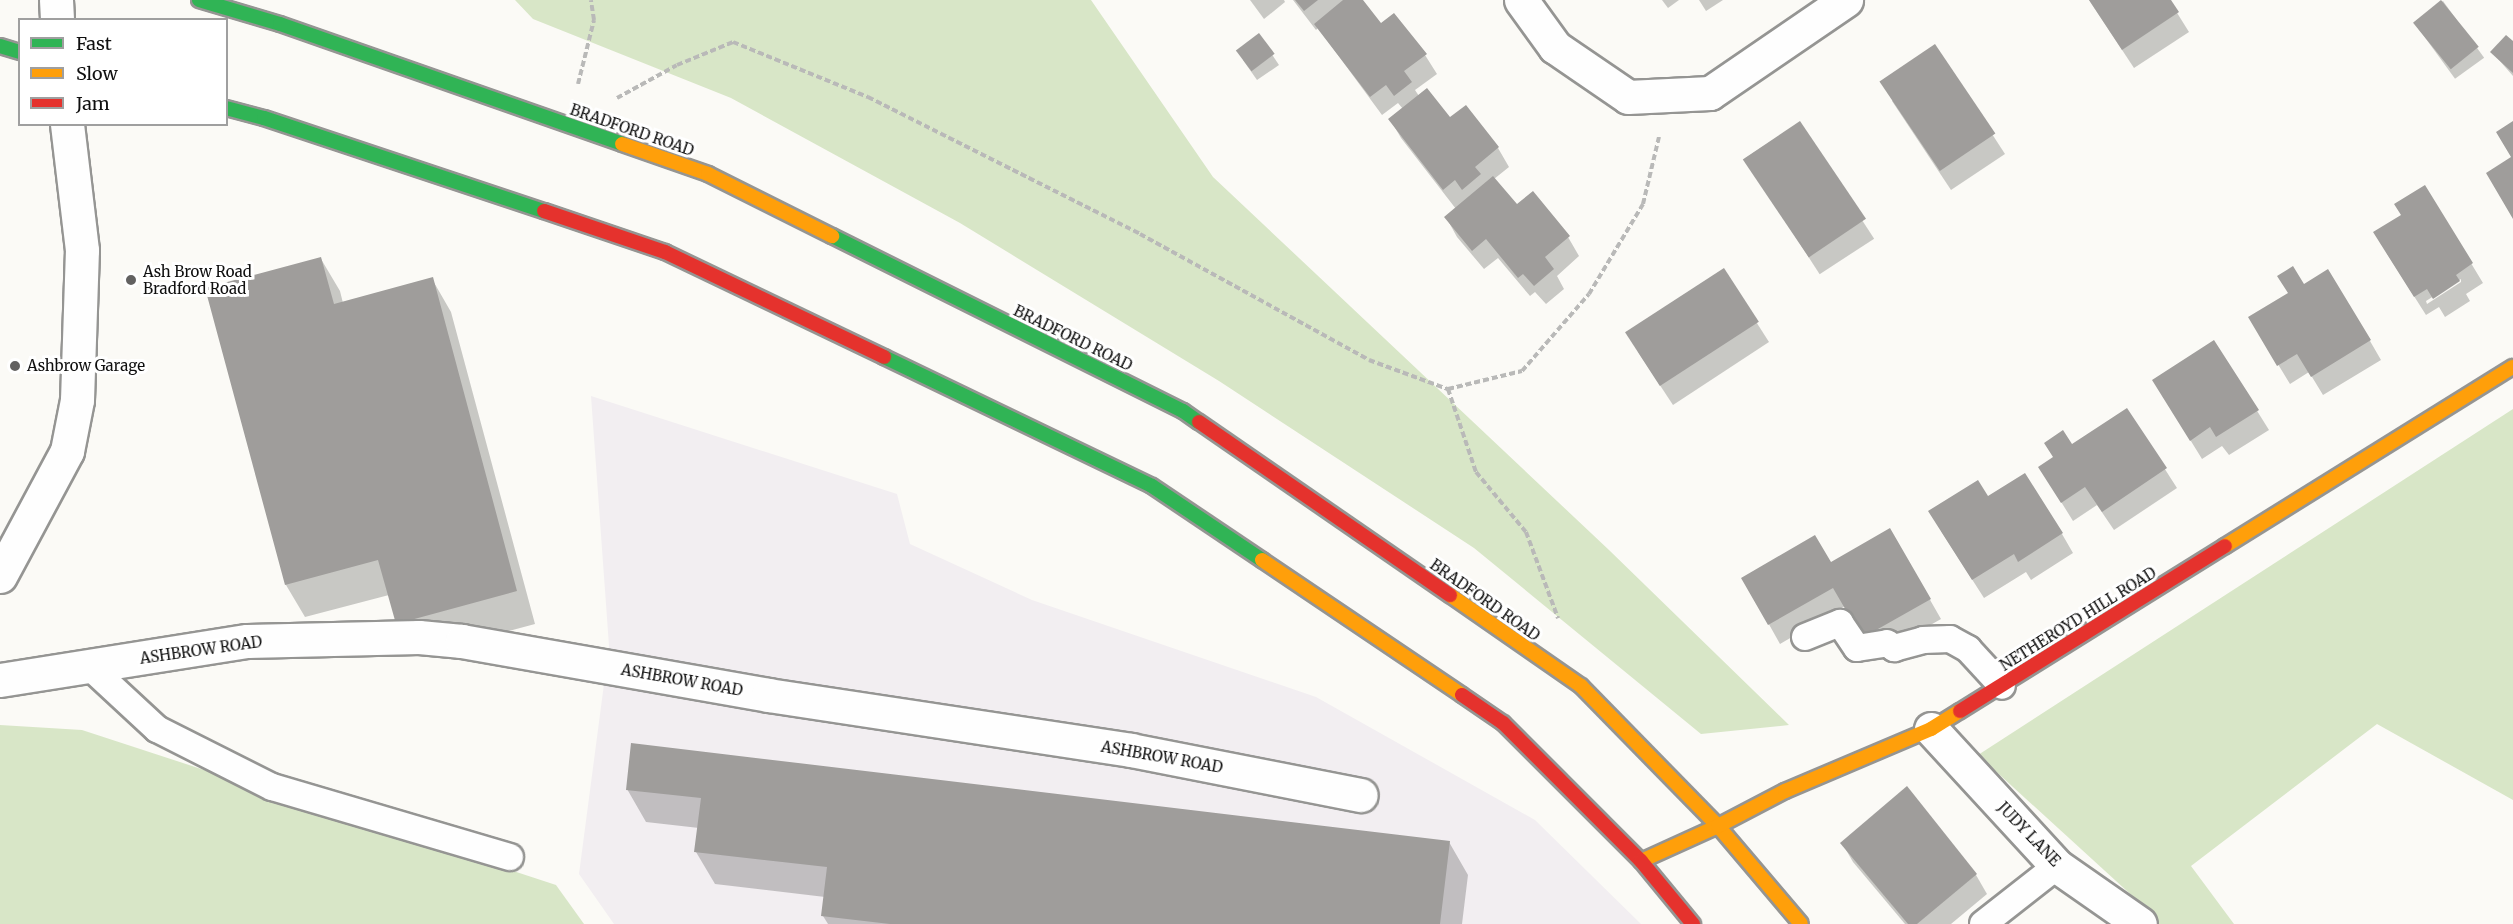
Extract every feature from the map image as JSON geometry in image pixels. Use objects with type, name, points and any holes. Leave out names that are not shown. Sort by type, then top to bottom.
[{"type":"main road","name":"BRADFORD ROAD","points":[[199,0],[280,24],[708,174],[1183,411],[1581,686],[1718,826],[1801,924]]},
{"type":"main road","points":[[0,46],[18,50]]},
{"type":"main road","points":[[228,109],[666,252],[1152,486],[1503,723],[1641,861],[1693,924]]},
{"type":"main road","name":"NETHEROYD HILL ROAD","points":[[1641,861],[1718,826],[1785,791],[1931,729],[2513,367]]},
{"type":"street","points":[[56,0],[57,18]]},
{"type":"street","points":[[1521,0],[1555,47],[1628,97],[1710,93],[1846,0]]},
{"type":"street","points":[[0,576],[67,451],[77,400],[82,250],[67,126]]},
{"type":"street","name":"ASHBROW ROAD","points":[[0,680],[247,641],[419,636],[462,641],[768,695],[1131,750],[1361,795]]},
{"type":"street","name":"JUDY LANE","points":[[1931,729],[2057,866],[2140,924]]},
{"type":"lane","points":[[1805,637],[1840,623],[1857,648],[1887,642],[1894,648],[1923,640],[1950,639],[1968,649],[2002,686]]},
{"type":"lane","points":[[89,666],[157,729],[272,786],[510,857]]},
{"type":"lane","points":[[1983,924],[2057,866]]},
{"type":"path","points":[[568,125],[594,20],[591,0]]},
{"type":"path","points":[[568,125],[677,64],[733,42],[868,97],[1140,234],[1369,360],[1448,389],[1522,371],[1589,294],[1643,204],[1668,95]]},
{"type":"path","points":[[1448,389],[1476,472],[1526,532],[1563,627]]},
{"type":"shaded area","points":[[591,396],[897,494],[910,544],[1032,600],[1316,697],[1535,820],[1641,924],[614,924],[579,874],[609,646]]},
{"type":"green space","points":[[515,0],[1091,0],[1213,177],[1609,550],[1789,725],[1701,734],[1474,548],[1219,381],[960,223],[731,98],[533,19]]},
{"type":"green space","points":[[2513,409],[2513,800],[2377,724],[2191,866],[2234,924],[2130,924],[2139,902],[1978,755]]},
{"type":"green space","points":[[0,725],[82,730],[556,885],[584,924],[0,924]]},
{"type":"building","points":[[1295,0],[1318,0],[1304,11]]},
{"type":"building","points":[[1343,0],[1363,0],[1381,23],[1394,13],[1427,54],[1404,71],[1412,82],[1394,96],[1386,85],[1370,97],[1314,24]]},
{"type":"building","points":[[2089,0],[2171,0],[2179,12],[2122,50]]},
{"type":"building","points":[[2441,0],[2479,47],[2451,69],[2413,23]]},
{"type":"building","points":[[1259,33],[1275,54],[1251,71],[1236,50]]},
{"type":"building","points":[[2506,35],[2513,41],[2513,73],[2490,52]]},
{"type":"building","points":[[1935,44],[1995,134],[1940,171],[1879,81]]},
{"type":"building","points":[[1427,88],[1450,117],[1466,105],[1499,147],[1475,167],[1481,174],[1462,190],[1455,180],[1443,190],[1388,119]]},
{"type":"building","points":[[1800,121],[1866,219],[1809,257],[1743,160]]},
{"type":"building","points":[[2513,121],[2513,219],[2486,173],[2511,157],[2496,132]]},
{"type":"building","points":[[1493,176],[1517,204],[1533,191],[1570,236],[1545,257],[1554,269],[1534,286],[1523,274],[1518,278],[1486,239],[1472,251],[1444,217]]},
{"type":"building","points":[[2425,185],[2473,263],[2456,275],[2460,281],[2433,299],[2427,289],[2414,297],[2373,232],[2401,215],[2394,204]]},
{"type":"building","points":[[321,257],[334,304],[433,277],[517,591],[396,624],[378,560],[285,585],[205,288]]},
{"type":"building","points":[[2293,266],[2304,284],[2328,269],[2371,340],[2311,377],[2297,354],[2277,366],[2248,317],[2288,293],[2277,276]]},
{"type":"building","points":[[1724,268],[1759,322],[1660,386],[1625,332]]},
{"type":"building","points":[[2214,340],[2259,410],[2216,437],[2210,427],[2190,441],[2152,380]]},
{"type":"building","points":[[2127,408],[2167,468],[2102,512],[2085,487],[2061,503],[2038,467],[2053,457],[2044,443],[2063,430],[2072,444]]},
{"type":"building","points":[[2025,473],[2063,533],[2018,562],[2014,554],[1972,580],[1928,511],[1978,480],[1988,496]]},
{"type":"building","points":[[1890,528],[1931,599],[1862,638],[1833,588],[1768,625],[1741,578],[1815,535],[1831,562]]},
{"type":"building","points":[[631,743],[1450,841],[1440,924],[890,924],[821,916],[827,867],[694,852],[701,798],[626,790]]},
{"type":"building","points":[[1907,786],[1977,874],[1917,924],[1908,924],[1840,843]]},
{"type":"traffic: fast","points":[[199,0],[280,24],[622,144]]},
{"type":"traffic: fast","points":[[0,46],[18,51]]},
{"type":"traffic: fast","points":[[228,109],[264,118],[544,211]]},
{"type":"traffic: fast","points":[[832,236],[1183,411],[1199,422]]},
{"type":"traffic: fast","points":[[884,357],[1152,486],[1262,560]]},
{"type":"traffic: slow","points":[[622,144],[708,174],[832,236]]},
{"type":"traffic: slow","points":[[2225,546],[2513,367]]},
{"type":"traffic: slow","points":[[1262,560],[1462,695]]},
{"type":"traffic: slow","points":[[1450,595],[1581,686],[1718,826],[1801,924]]},
{"type":"traffic: slow","points":[[1641,861],[1718,826],[1785,791],[1931,729],[1960,711]]},
{"type":"traffic: jam","points":[[544,211],[665,252],[884,357]]},
{"type":"traffic: jam","points":[[1199,422],[1450,595]]},
{"type":"traffic: jam","points":[[1960,711],[2225,546]]},
{"type":"traffic: jam","points":[[1462,695],[1503,723],[1641,861],[1693,924]]},
{"type":"place","name":"Ash Brow Road Bradford Road","points":[[131,280]]},
{"type":"place","name":"Ashbrow Garage","points":[[15,366]]}]
